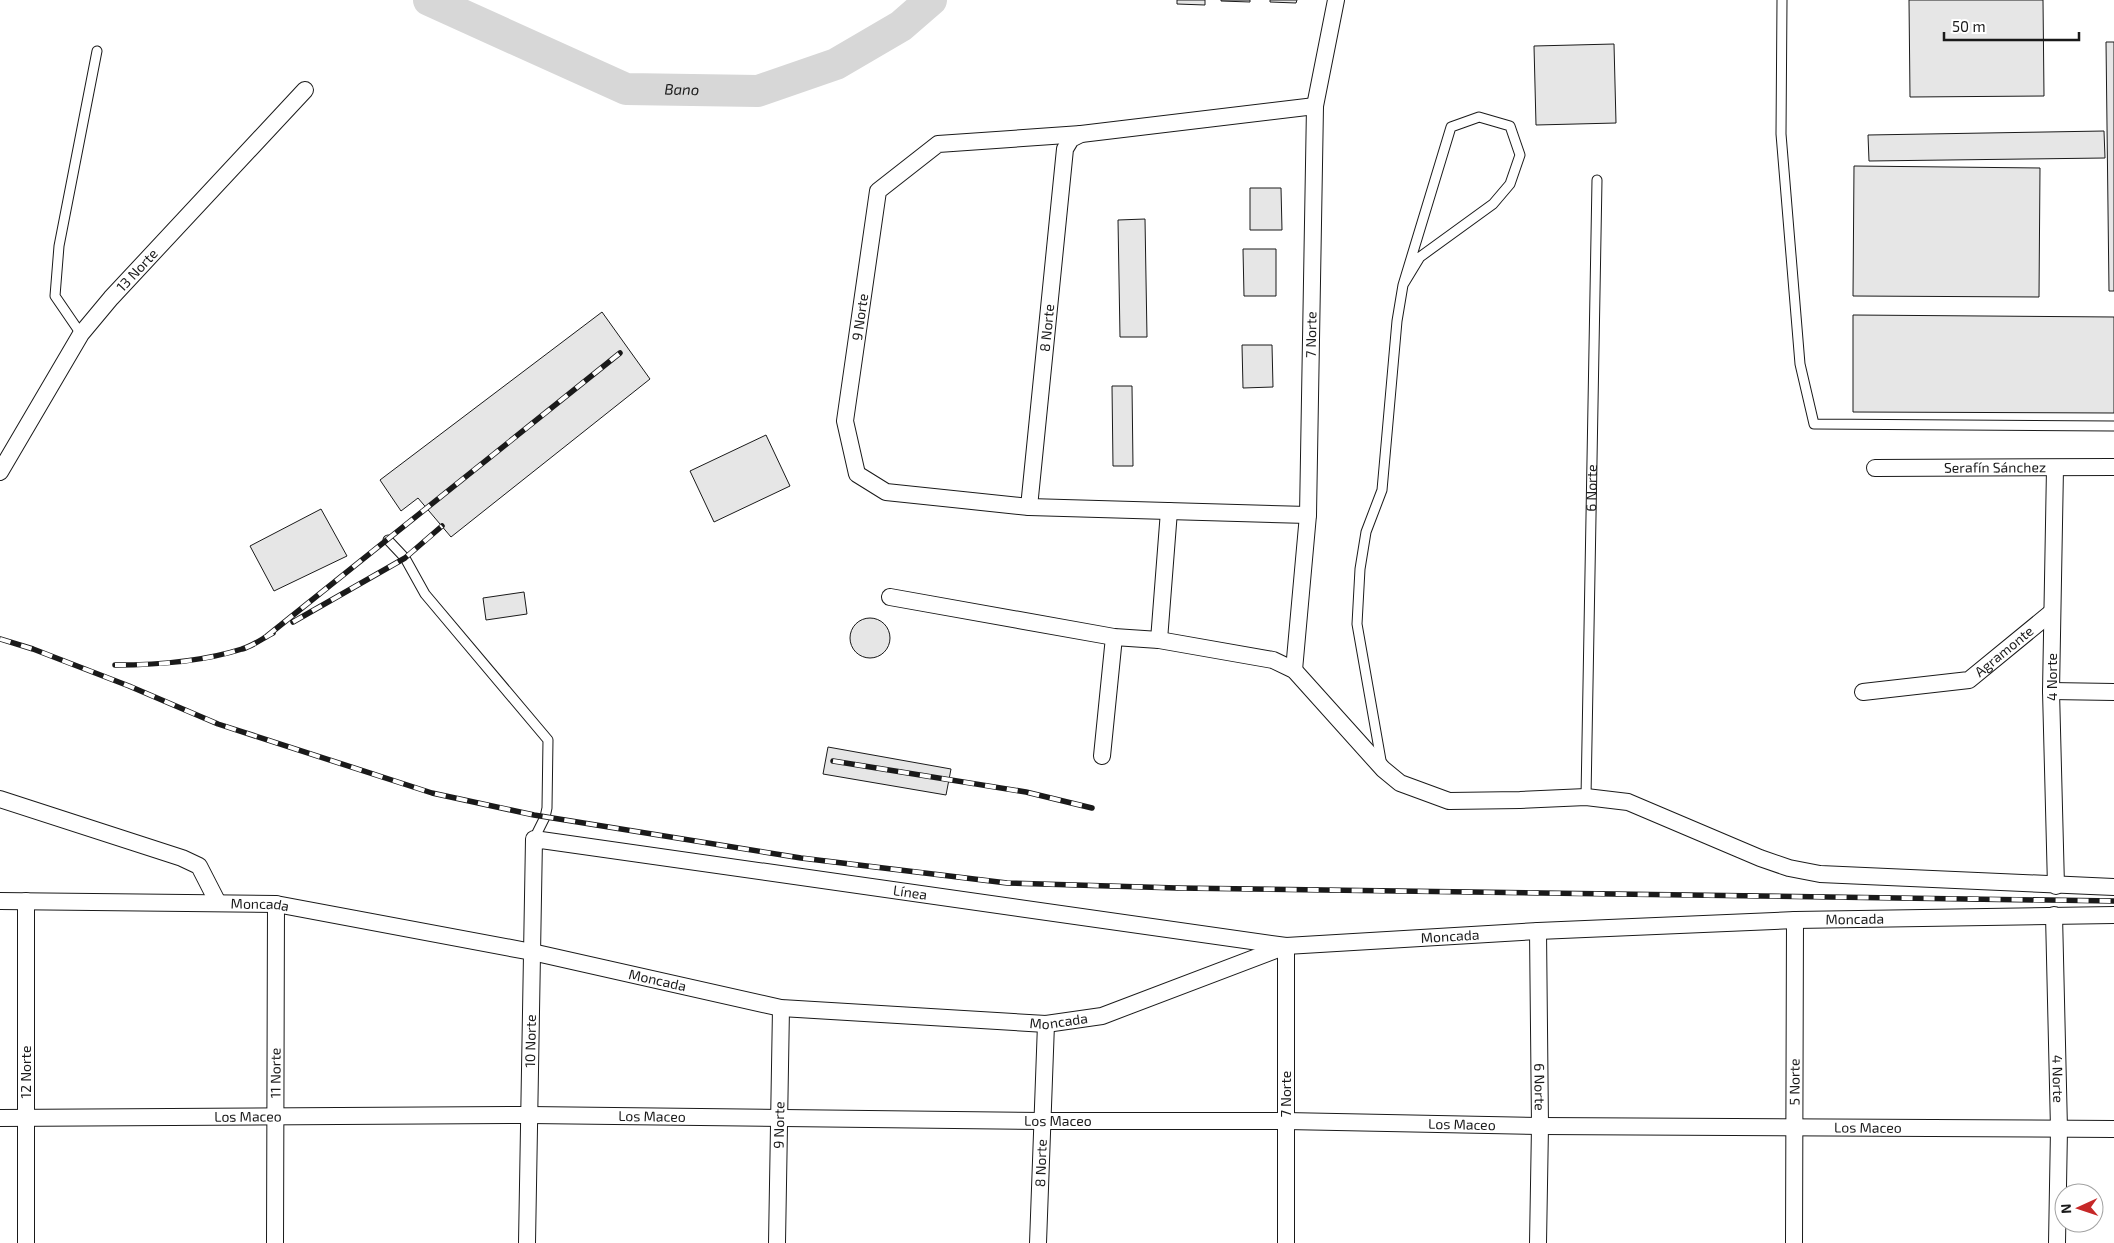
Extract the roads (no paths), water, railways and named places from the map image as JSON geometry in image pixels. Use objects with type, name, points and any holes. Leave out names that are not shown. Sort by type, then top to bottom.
[{"type":"street","name":"7 Norte","points":[[1294,670],[1308,515],[1315,106],[1336,0]]},
{"type":"street","name":"13 Norte","points":[[0,472],[81,334],[111,298],[305,90]]},
{"type":"street","name":"9 Norte","points":[[1029,507],[886,492],[857,474],[845,421],[878,191],[938,144],[1081,134],[1315,106]]},
{"type":"street","name":"8 Norte","points":[[1029,507],[1065,149],[1071,139],[1081,134]]},
{"type":"street","name":"Serafín Sánchez","points":[[1875,468],[2114,467]]},
{"type":"street","name":"4 Norte","points":[[2055,468],[2051,691],[2056,886]]},
{"type":"street","points":[[1029,507],[1308,515]]},
{"type":"street","points":[[1160,640],[1169,511]]},
{"type":"street","points":[[890,597],[1114,637],[1160,640],[1273,660],[1294,670],[1383,769],[1400,783],[1449,801],[1586,797],[1628,802],[1760,858],[1789,868],[1820,874],[2056,886],[2114,887]]},
{"type":"street","name":"Agramonte","points":[[1863,692],[1969,680],[2052,612]]},
{"type":"street","points":[[1102,756],[1114,637]]},
{"type":"street","points":[[2051,691],[2114,692]]},
{"type":"street","points":[[0,800],[182,858],[199,866],[218,903]]},
{"type":"street","name":"Línea","points":[[534,839],[1286,946]]},
{"type":"street","name":"10 Norte","points":[[527,1243],[534,839]]},
{"type":"street","name":"Moncada","points":[[0,901],[276,904],[532,952],[781,1008],[1046,1024],[1102,1016],[1286,946],[1538,931],[1795,920],[2114,915]]},
{"type":"street","name":"12 Norte","points":[[26,901],[26,1243]]},
{"type":"street","name":"11 Norte","points":[[275,1243],[276,904]]},
{"type":"street","name":"4 Norte","points":[[2054,915],[2059,1129],[2057,1243]]},
{"type":"street","name":"5 Norte","points":[[1794,1243],[1796,1127],[1795,920]]},
{"type":"street","name":"6 Norte","points":[[1538,931],[1540,1126],[1538,1243]]},
{"type":"street","name":"7 Norte","points":[[1286,946],[1286,1243]]},
{"type":"street","name":"9 Norte","points":[[776,1243],[781,1008]]},
{"type":"street","name":"8 Norte","points":[[1038,1243],[1046,1024]]},
{"type":"street","name":"Los Maceo","points":[[0,1118],[529,1115],[1286,1121],[1540,1126],[2114,1129]]},
{"type":"lane","points":[[1782,0],[1782,134],[1800,364],[1814,424],[2114,426]]},
{"type":"lane","points":[[81,334],[55,296],[59,246],[97,51]]},
{"type":"lane","points":[[1383,769],[1357,624],[1360,569],[1366,532],[1382,490],[1397,322],[1403,285],[1451,127],[1479,117],[1510,126],[1520,155],[1510,184],[1493,204],[1420,257],[1403,285]]},
{"type":"lane","name":"6 Norte","points":[[1586,797],[1597,180]]},
{"type":"lane","points":[[388,540],[405,558],[425,594],[548,740],[547,808],[545,817],[534,839]]},
{"type":"waterway","name":"Bano","points":[[429,0],[626,89],[758,91],[836,64],[901,26],[931,0]]},
{"type":"railway","points":[[267,636],[620,353]]},
{"type":"railway","points":[[293,622],[405,558],[442,526]]},
{"type":"railway","points":[[115,665],[163,663],[211,657],[246,648],[273,633]]},
{"type":"railway","points":[[0,639],[33,649],[129,686],[218,724],[432,793],[534,815],[801,858],[1007,883],[1177,888],[2114,901]]},
{"type":"railway","points":[[833,761],[1026,792],[1092,808]]}]
